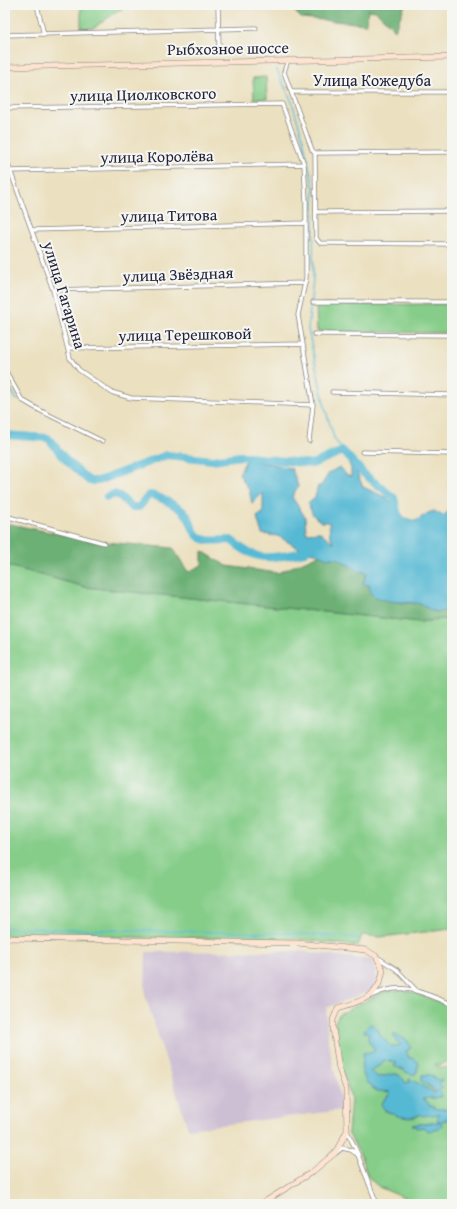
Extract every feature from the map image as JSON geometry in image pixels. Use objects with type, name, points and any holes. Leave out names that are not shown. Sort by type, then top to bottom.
[{"type":"street","points":[[37,5],[44,35]]},
{"type":"street","points":[[218,5],[219,48]]},
{"type":"street","points":[[5,35],[256,28]]},
{"type":"street","name":"Рыбхозное шоссе","points":[[5,66],[452,57]]},
{"type":"street","points":[[288,60],[284,72],[312,150],[315,153],[317,212],[316,238],[320,243],[452,244]]},
{"type":"street","name":"Улица Кожедуба","points":[[292,92],[452,92]]},
{"type":"street","name":"улица Циолковского","points":[[5,108],[282,104],[304,164]]},
{"type":"street","points":[[315,153],[452,152]]},
{"type":"street","name":"улица Гагарина","points":[[5,156],[53,290],[70,358],[79,370],[111,392],[126,396],[313,405]]},
{"type":"street","points":[[304,164],[306,278],[298,315],[313,405],[309,441]]},
{"type":"street","name":"улица Королёва","points":[[10,171],[304,164]]},
{"type":"street","points":[[317,212],[452,211]]},
{"type":"street","name":"улица Титова","points":[[32,230],[306,223]]},
{"type":"street","name":"улица Звёздная","points":[[53,290],[305,283]]},
{"type":"street","points":[[313,302],[452,302]]},
{"type":"street","points":[[314,334],[452,335]]},
{"type":"street","name":"улица Терешковой","points":[[68,348],[302,344]]},
{"type":"street","points":[[5,370],[22,400],[102,441]]},
{"type":"street","points":[[332,392],[452,395]]},
{"type":"street","points":[[362,452],[452,454]]},
{"type":"street","points":[[5,516],[104,543]]},
{"type":"street","points":[[5,938],[297,943],[366,950],[396,969],[416,990]]},
{"type":"street","points":[[370,996],[379,988],[383,970],[376,956]]},
{"type":"street","points":[[378,1204],[347,1131],[346,1088],[339,1069],[333,1020],[338,1008],[357,1002],[382,990],[395,988],[416,990],[452,1004]]},
{"type":"street","points":[[335,1153],[347,1131]]},
{"type":"street","points":[[261,1204],[312,1172],[342,1148],[350,1150],[358,1155]]},
{"type":"shaded area","points":[[299,951],[372,960],[376,972],[376,982],[371,991],[326,1008],[328,1041],[343,1110],[188,1129],[145,995],[146,952]]},
{"type":"green space","points":[[81,5],[127,5],[93,28],[81,28]]},
{"type":"green space","points":[[288,5],[405,5],[395,30],[376,11],[368,10],[366,24],[301,18]]},
{"type":"green space","points":[[266,77],[267,99],[254,99],[253,78]]},
{"type":"green space","points":[[452,304],[452,333],[317,331],[316,305]]},
{"type":"green space","points":[[5,523],[94,541],[173,548],[188,572],[202,565],[202,551],[227,566],[278,573],[321,554],[327,558],[337,558],[359,571],[367,573],[363,582],[388,600],[401,603],[416,603],[433,611],[448,610],[452,612],[452,618],[420,622],[85,587],[5,565]]},
{"type":"green space","points":[[5,565],[85,587],[420,622],[452,618],[452,929],[380,937],[362,935],[358,946],[295,939],[5,936]]},
{"type":"green space","points":[[402,990],[413,992],[452,1007],[452,1064],[448,1062],[441,1065],[434,1064],[443,1068],[452,1066],[452,1204],[418,1204],[379,1187],[368,1177],[360,1154],[348,1133],[351,1097],[340,1063],[335,1022],[339,1015],[385,991]],"holes":[[[370,1024],[379,1031],[380,1035],[392,1047],[400,1047],[401,1045],[395,1035],[408,1041],[410,1049],[406,1051],[409,1058],[413,1058],[418,1068],[416,1074],[400,1069],[397,1063],[384,1060],[381,1065],[370,1071],[378,1077],[398,1074],[406,1083],[411,1082],[409,1080],[410,1079],[432,1092],[437,1093],[421,1081],[422,1075],[432,1077],[437,1081],[441,1097],[422,1099],[434,1108],[443,1109],[447,1120],[421,1128],[413,1125],[439,1122],[440,1115],[420,1114],[416,1117],[408,1118],[385,1111],[382,1102],[391,1092],[376,1087],[368,1081],[365,1078],[362,1068],[364,1055],[375,1051],[368,1039],[369,1033],[364,1030]]]},
{"type":"water","points":[[343,451],[354,466],[363,487],[387,498],[405,518],[416,521],[434,511],[443,516],[449,510],[452,510],[452,612],[438,612],[433,611],[423,605],[410,602],[387,601],[376,597],[371,594],[369,585],[363,584],[367,573],[365,571],[360,572],[337,558],[327,558],[316,553],[305,552],[278,536],[262,534],[257,517],[263,513],[263,493],[252,503],[249,490],[239,474],[247,458],[258,462],[292,469],[298,486],[292,497],[305,517],[306,533],[320,532],[334,543],[330,536],[329,522],[321,522],[313,515],[308,504],[315,497],[318,486],[321,486],[329,473],[339,467],[346,475],[351,477],[351,468]]},
{"type":"water","points":[[370,1024],[375,1026],[380,1035],[392,1047],[401,1045],[394,1038],[394,1034],[408,1041],[411,1048],[406,1051],[409,1058],[413,1058],[419,1063],[417,1071],[414,1075],[405,1072],[404,1069],[395,1067],[394,1065],[397,1063],[384,1060],[381,1065],[370,1071],[378,1077],[396,1074],[406,1083],[411,1082],[408,1080],[410,1079],[435,1093],[437,1091],[421,1081],[422,1075],[431,1075],[437,1080],[442,1079],[439,1085],[442,1087],[442,1089],[439,1090],[441,1097],[422,1099],[428,1102],[429,1106],[436,1109],[446,1109],[451,1113],[449,1119],[441,1121],[442,1125],[439,1128],[429,1131],[423,1127],[417,1128],[412,1125],[439,1122],[440,1121],[437,1120],[439,1114],[422,1116],[420,1114],[405,1117],[393,1114],[383,1108],[381,1104],[391,1092],[377,1091],[372,1088],[372,1085],[367,1083],[362,1070],[363,1053],[366,1052],[367,1054],[375,1051],[368,1039],[369,1033],[364,1032]]},
{"type":"waterway","points":[[276,68],[292,102],[303,139],[314,189],[313,279],[308,329],[325,408],[334,438],[343,451]]},
{"type":"waterway","points":[[5,380],[17,400]]},
{"type":"waterway","points":[[5,435],[48,438],[66,460],[89,481],[98,481],[167,455],[213,460],[240,456],[312,464],[343,451],[363,473],[394,498],[398,516]]},
{"type":"waterway","points":[[107,497],[114,494],[120,496],[131,507],[139,507],[149,495],[158,497],[186,514],[194,532],[201,538],[214,541],[231,540],[249,553],[258,556],[274,557],[305,552],[309,542]]},
{"type":"waterway","points":[[5,928],[287,933],[359,938]]}]
